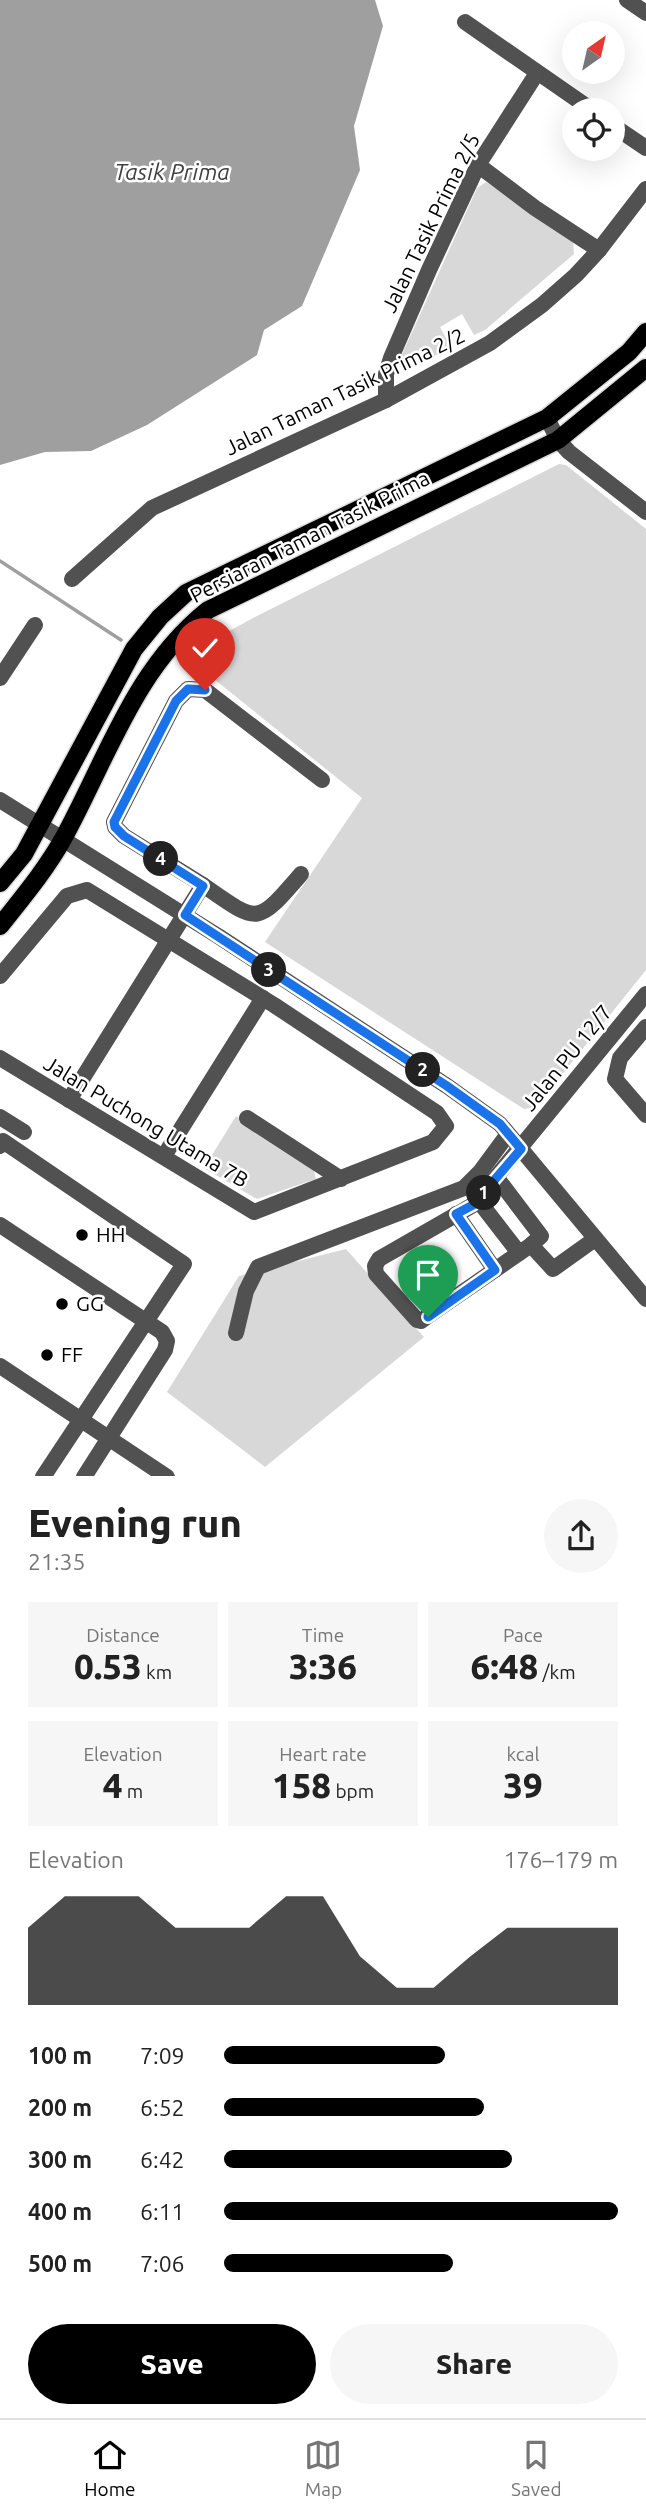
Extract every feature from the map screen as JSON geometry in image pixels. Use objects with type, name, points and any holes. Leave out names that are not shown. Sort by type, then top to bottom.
[{"type":"main road","name":"Persiaran Taman Tasik Prima","points":[[0,883],[24,855],[134,649],[160,617],[186,593],[547,418],[629,352],[646,332]]},
{"type":"main road","name":"Persiaran Taman Tasik Prima","points":[[0,926],[42,873],[63,839],[127,708],[187,626],[208,610],[558,440],[646,368]]},
{"type":"street","points":[[627,0],[646,13]]},
{"type":"street","points":[[464,22],[574,98]]},
{"type":"street","name":"Jalan Tasik Prima 2/5","points":[[386,400],[386,374],[391,358],[478,165],[537,73]]},
{"type":"street","points":[[625,134],[646,148]]},
{"type":"street","points":[[478,165],[535,208],[599,250]]},
{"type":"street","name":"Jalan Taman Tasik Prima 2/2","points":[[72,579],[152,508],[386,400],[490,343],[542,305],[576,275],[646,189]]},
{"type":"street","points":[[547,418],[558,440],[569,452],[646,512]]},
{"type":"street","points":[[0,678],[35,625]]},
{"type":"street","points":[[301,874],[263,914],[248,914],[124,836],[114,822],[176,701],[188,689],[205,690],[322,780]]},
{"type":"street","points":[[0,800],[185,915],[500,1124],[646,1299]]},
{"type":"street","points":[[69,1100],[203,886]]},
{"type":"street","points":[[0,976],[66,897],[88,890],[263,998],[437,1113],[461,1096]]},
{"type":"street","name":"Jalan PU 12/7","points":[[495,1270],[421,1321],[376,1274],[375,1266],[380,1259],[478,1200],[646,994]]},
{"type":"street","points":[[164,1156],[263,998]]},
{"type":"street","points":[[646,1027],[620,1058],[615,1079],[646,1115]]},
{"type":"street","name":"Jalan Puchong Utama 7B","points":[[0,1058],[254,1212],[433,1142],[446,1126],[437,1113]]},
{"type":"street","points":[[0,1117],[24,1132]]},
{"type":"street","points":[[247,1118],[341,1179]]},
{"type":"street","points":[[236,1334],[246,1291],[258,1268],[464,1188],[480,1172],[508,1134]]},
{"type":"street","points":[[0,1146],[3,1141],[184,1264],[43,1476]]},
{"type":"street","points":[[456,1214],[495,1270],[541,1236],[497,1178]]},
{"type":"street","points":[[478,1200],[525,1249],[553,1269],[595,1239]]},
{"type":"street","points":[[0,1225],[162,1332],[167,1341],[165,1350],[84,1476]]},
{"type":"street","points":[[0,1366],[167,1476]]},
{"type":"shaded area","points":[[486,182],[573,239],[574,254],[485,330],[474,335],[462,314],[440,327],[451,347],[405,372],[399,361],[477,188]]},
{"type":"shaded area","points":[[559,464],[566,465],[646,529],[646,970],[536,1107],[524,1109],[265,942],[362,798],[194,663],[213,640],[253,618]]},
{"type":"shaded area","points":[[236,1116],[313,1167],[316,1179],[257,1199],[204,1168]]},
{"type":"shaded area","points":[[346,1249],[424,1337],[265,1467],[167,1392],[239,1276]]},
{"type":"water","name":"Tasik Prima","points":[[0,0],[375,0],[383,26],[354,126],[360,170],[302,306],[264,330],[257,355],[147,425],[91,451],[45,452],[0,465]]},
{"type":"waterway","points":[[0,561],[121,640]]},
{"type":"place","name":"HH","points":[[82,1235]]},
{"type":"place","name":"GG","points":[[62,1304]]},
{"type":"place","name":"FF","points":[[47,1355]]},
{"type":"route","points":[[205,690],[188,689],[176,701],[114,822],[115,827],[124,836],[203,886],[185,915],[447,1086],[500,1124],[521,1149],[473,1205],[456,1214],[495,1270],[428,1317]]}]
